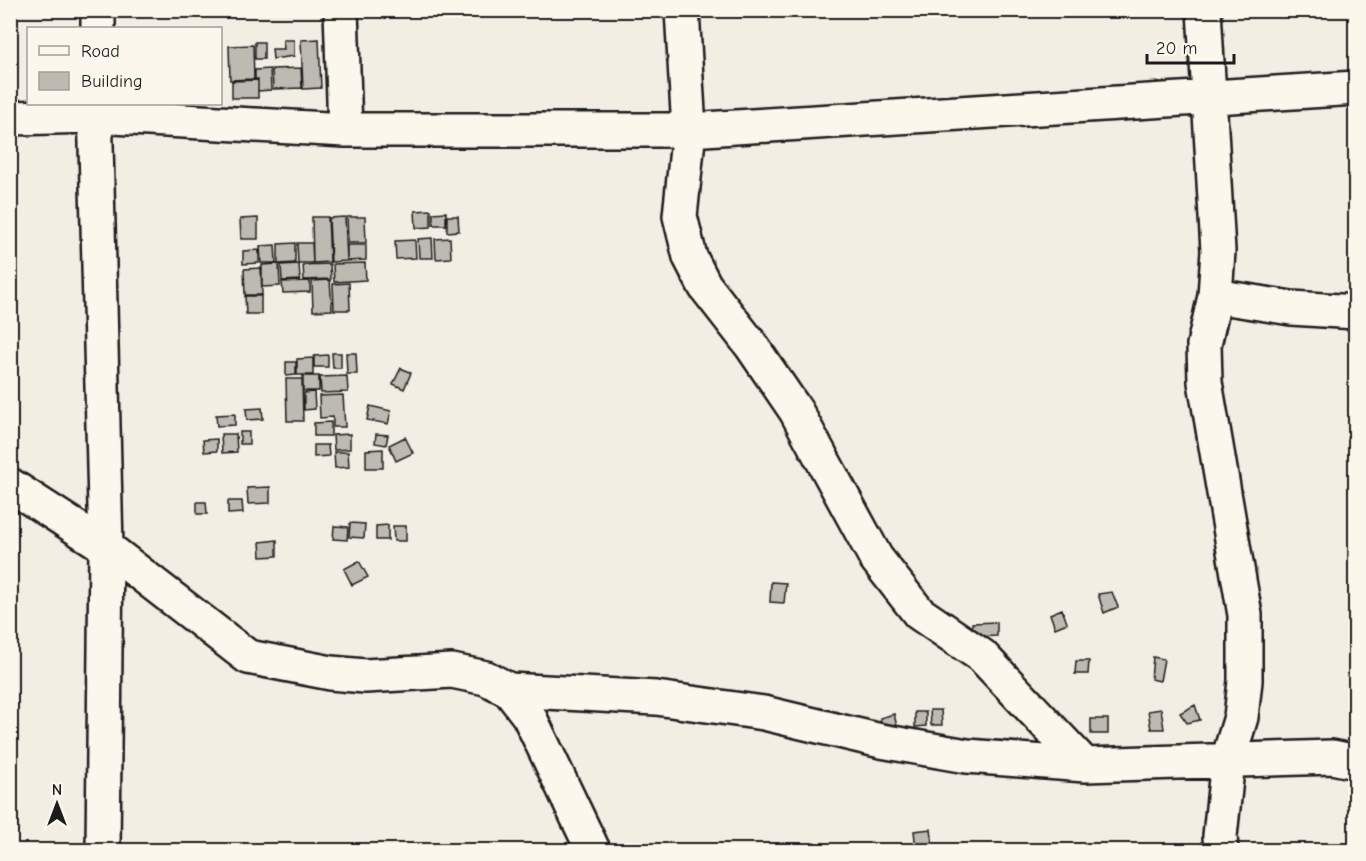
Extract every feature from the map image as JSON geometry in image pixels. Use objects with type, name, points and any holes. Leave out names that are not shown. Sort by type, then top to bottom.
[{"type":"street","points":[[98,27],[99,10]]},
{"type":"street","points":[[340,10],[345,130]]},
{"type":"street","points":[[682,10],[689,130],[680,216],[690,256],[705,286],[752,345],[796,411],[876,558],[919,613],[982,656],[1085,765]]},
{"type":"street","points":[[1204,10],[1218,251],[1215,296],[1204,345],[1205,382],[1245,615],[1244,690],[1241,717],[1228,760],[1220,836],[1221,850]]},
{"type":"street","points":[[10,118],[95,110],[345,130],[689,130],[1356,88]]},
{"type":"street","points":[[95,110],[106,547],[103,850]]},
{"type":"street","points":[[1215,296],[1291,308],[1356,312]]},
{"type":"street","points":[[10,485],[106,547],[248,657],[331,673],[365,676],[452,671],[486,678],[509,690],[656,698],[764,712],[881,741],[967,756],[1085,765],[1332,757],[1356,762]]},
{"type":"street","points":[[509,690],[534,726],[593,850]]},
{"type":"building","points":[[319,39],[321,88],[303,89],[301,40]]},
{"type":"building","points":[[283,40],[294,40],[294,56],[273,59],[272,49],[284,49]]},
{"type":"building","points":[[255,42],[264,42],[264,59],[255,59]]},
{"type":"building","points":[[253,45],[254,79],[230,80],[229,46]]},
{"type":"building","points":[[301,68],[302,88],[273,89],[272,69]]},
{"type":"building","points":[[270,69],[271,90],[258,91],[255,70]]},
{"type":"building","points":[[258,80],[258,98],[232,98],[232,81]]},
{"type":"building","points":[[431,210],[431,227],[416,228],[415,211]]},
{"type":"building","points":[[446,212],[446,225],[433,225],[433,213]]},
{"type":"building","points":[[447,216],[458,216],[459,231],[447,232]]},
{"type":"building","points":[[312,217],[328,217],[330,262],[313,263]]},
{"type":"building","points":[[345,217],[347,261],[331,262],[329,218]]},
{"type":"building","points":[[347,217],[365,217],[366,243],[348,243]]},
{"type":"building","points":[[258,218],[258,239],[241,239],[240,219]]},
{"type":"building","points":[[432,238],[433,258],[419,258],[418,239]]},
{"type":"building","points":[[450,238],[451,258],[436,259],[435,239]]},
{"type":"building","points":[[415,240],[416,258],[396,259],[395,241]]},
{"type":"building","points":[[295,243],[295,263],[278,264],[278,244]]},
{"type":"building","points":[[297,243],[312,243],[313,263],[298,263]]},
{"type":"building","points":[[275,245],[276,263],[261,263],[260,246]]},
{"type":"building","points":[[347,245],[366,245],[366,260],[347,261]]},
{"type":"building","points":[[259,250],[259,263],[243,264],[243,251]]},
{"type":"building","points":[[365,263],[366,280],[334,282],[333,264]]},
{"type":"building","points":[[279,264],[280,286],[262,287],[262,265]]},
{"type":"building","points":[[299,264],[300,280],[282,281],[281,265]]},
{"type":"building","points":[[330,264],[331,279],[304,280],[303,265]]},
{"type":"building","points":[[261,268],[262,295],[245,295],[244,269]]},
{"type":"building","points":[[330,280],[332,310],[313,311],[312,281]]},
{"type":"building","points":[[310,281],[310,292],[283,293],[282,282]]},
{"type":"building","points":[[349,283],[350,310],[334,310],[333,284]]},
{"type":"building","points":[[245,296],[261,296],[261,314],[246,314]]},
{"type":"building","points":[[332,353],[341,353],[341,368],[333,368]]},
{"type":"building","points":[[346,353],[356,353],[357,374],[347,374]]},
{"type":"building","points":[[328,355],[328,367],[314,367],[314,356]]},
{"type":"building","points":[[313,358],[313,375],[297,375],[297,359]]},
{"type":"building","points":[[286,362],[296,362],[296,375],[286,376]]},
{"type":"building","points":[[401,368],[411,373],[404,389],[393,384]]},
{"type":"building","points":[[303,376],[319,376],[319,391],[303,391]]},
{"type":"building","points":[[347,376],[348,392],[321,393],[320,377]]},
{"type":"building","points":[[286,379],[302,379],[303,421],[287,421]]},
{"type":"building","points":[[314,392],[315,409],[304,410],[304,393]]},
{"type":"building","points":[[343,395],[345,427],[333,427],[333,417],[320,418],[319,396]]},
{"type":"building","points":[[370,406],[391,411],[388,424],[367,420]]},
{"type":"building","points":[[262,408],[263,419],[247,420],[246,409]]},
{"type":"building","points":[[235,414],[235,425],[217,426],[216,415]]},
{"type":"building","points":[[331,422],[331,436],[314,436],[314,423]]},
{"type":"building","points":[[240,432],[249,432],[249,444],[240,444]]},
{"type":"building","points":[[221,434],[236,434],[237,452],[222,453]]},
{"type":"building","points":[[350,434],[350,449],[334,450],[333,435]]},
{"type":"building","points":[[376,434],[388,435],[386,445],[375,443]]},
{"type":"building","points":[[405,437],[413,453],[396,461],[389,445]]},
{"type":"building","points":[[217,439],[217,451],[204,452],[203,440]]},
{"type":"building","points":[[314,445],[328,445],[329,456],[314,457]]},
{"type":"building","points":[[383,449],[383,468],[366,468],[366,450]]},
{"type":"building","points":[[334,452],[348,452],[349,467],[335,468]]},
{"type":"building","points":[[270,487],[270,503],[248,504],[247,488]]},
{"type":"building","points":[[228,501],[242,501],[243,513],[228,514]]},
{"type":"building","points":[[197,502],[206,502],[207,514],[197,514]]},
{"type":"building","points":[[350,523],[365,524],[364,538],[349,537]]},
{"type":"building","points":[[388,525],[388,540],[376,540],[376,526]]},
{"type":"building","points":[[334,526],[348,527],[347,540],[333,539]]},
{"type":"building","points":[[393,526],[406,526],[406,541],[394,541]]},
{"type":"building","points":[[277,540],[277,556],[261,557],[260,542]]},
{"type":"building","points":[[359,561],[368,577],[352,585],[344,569]]},
{"type":"building","points":[[771,582],[786,583],[784,603],[770,602]]},
{"type":"building","points":[[1112,592],[1118,607],[1104,613],[1098,594]]},
{"type":"building","points":[[1062,609],[1067,623],[1055,628],[1050,614]]},
{"type":"building","points":[[997,622],[997,636],[973,637],[972,623]]},
{"type":"building","points":[[1153,657],[1164,659],[1160,681],[1151,679]]},
{"type":"building","points":[[1076,661],[1089,661],[1088,674],[1075,674]]},
{"type":"building","points":[[1195,705],[1200,720],[1187,723],[1180,713]]},
{"type":"building","points":[[1161,709],[1164,729],[1151,729],[1148,711]]},
{"type":"building","points":[[930,710],[941,710],[942,725],[931,725]]},
{"type":"building","points":[[915,712],[926,712],[926,726],[915,727]]},
{"type":"building","points":[[894,714],[898,731],[884,734],[880,718]]},
{"type":"building","points":[[1091,719],[1108,719],[1108,734],[1091,734]]},
{"type":"building","points":[[931,829],[933,847],[916,849],[914,831]]}]
